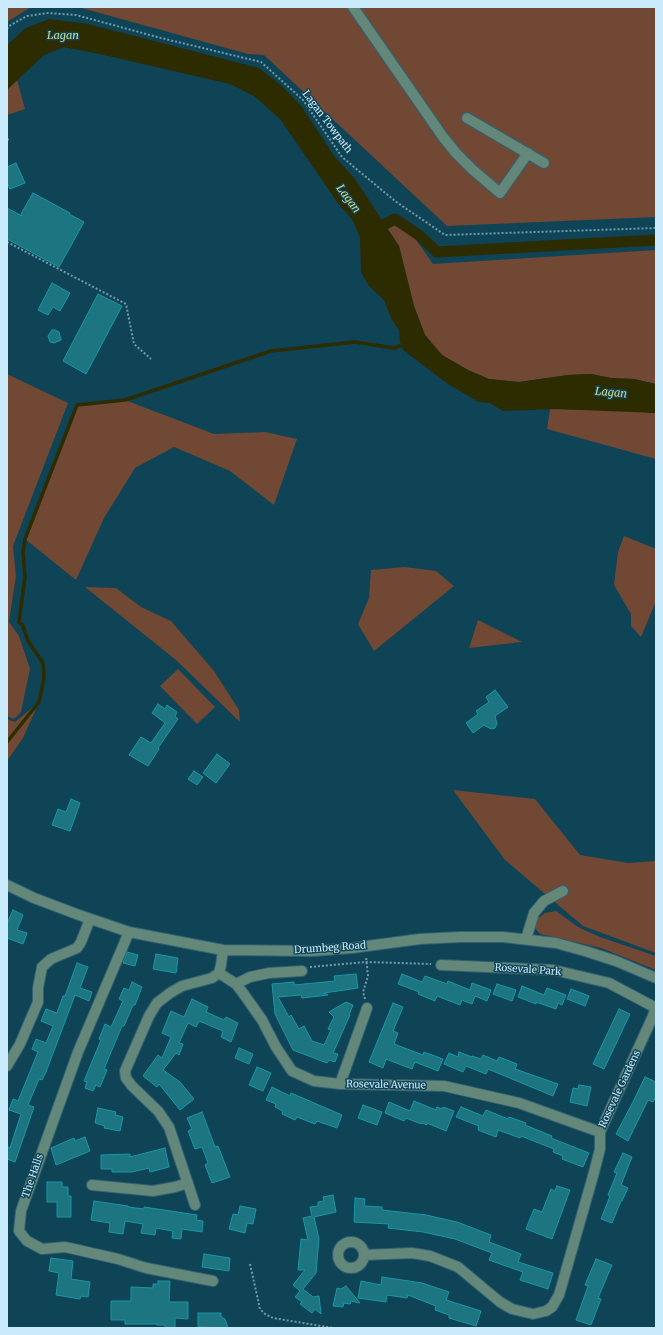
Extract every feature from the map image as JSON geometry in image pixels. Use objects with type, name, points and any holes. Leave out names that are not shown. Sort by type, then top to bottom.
[{"type":"street","points":[[353,7],[452,148],[473,170],[500,193],[528,153]]},
{"type":"street","points":[[467,118],[544,163]]},
{"type":"street","name":"Drumbeg Road","points":[[7,885],[34,898],[129,932],[223,950],[312,951],[426,939],[503,937],[556,943],[616,961],[656,978]]},
{"type":"street","points":[[526,939],[534,913],[544,901],[563,891]]},
{"type":"street","points":[[7,1066],[20,1044],[38,1002],[38,988],[42,967],[50,959],[77,948],[90,919]]},
{"type":"street","name":"The Halls","points":[[129,932],[78,1052],[21,1211],[19,1230],[27,1241],[42,1249],[64,1247],[118,1258],[146,1268],[213,1281]]},
{"type":"street","points":[[196,1205],[169,1127],[158,1111],[132,1086],[126,1078],[125,1071],[149,1016],[157,1004],[170,993],[182,986],[212,978],[219,972],[223,950]]},
{"type":"street","name":"Rosevale Park","points":[[441,965],[554,970],[609,983],[656,1008]]},
{"type":"street","points":[[236,984],[250,977],[269,973],[302,971]]},
{"type":"street","name":"Rosevale Avenue","points":[[219,972],[236,984],[262,1020],[276,1047],[292,1071],[314,1081],[340,1084],[444,1086],[519,1103],[600,1132]]},
{"type":"street","points":[[340,1084],[367,1008]]},
{"type":"street","name":"Rosevale Gardens","points":[[364,1255],[412,1253],[430,1256],[458,1267],[500,1302],[512,1309],[533,1314],[546,1311],[552,1307],[559,1295],[573,1243],[594,1176],[600,1149],[600,1132],[656,1008]]},
{"type":"street","points":[[92,1185],[153,1191],[188,1183]]},
{"type":"path","name":"Lagan Towpath","points":[[7,29],[9,26],[27,16],[48,13],[76,15],[161,38],[261,62],[303,100],[342,157],[395,201],[445,235],[656,228]]},
{"type":"path","points":[[7,242],[126,304],[134,344],[151,359]]},
{"type":"path","points":[[366,962],[368,976],[363,992],[367,1008]]},
{"type":"path","points":[[302,971],[310,967],[366,962],[441,965]]},
{"type":"path","points":[[250,1264],[260,1309],[265,1314],[273,1318],[333,1328]]},
{"type":"shaded area","points":[[7,7],[31,7],[7,22]]},
{"type":"shaded area","points":[[78,7],[656,7],[656,217],[447,226],[264,55],[248,54]]},
{"type":"shaded area","points":[[17,80],[25,109],[7,115],[7,90]]},
{"type":"shaded area","points":[[394,225],[412,234],[433,264],[656,250],[656,384],[634,379],[611,378],[591,374],[568,375],[519,382],[489,379],[468,370],[442,355],[425,335],[414,306],[399,246],[386,227]]},
{"type":"shaded area","points":[[7,374],[68,403],[13,546],[16,576],[9,622],[19,636],[30,669],[21,712],[14,719],[7,716]]},
{"type":"shaded area","points":[[125,400],[214,434],[265,432],[297,439],[274,505],[230,471],[174,447],[135,468],[104,518],[76,580],[25,539],[77,405]]},
{"type":"shaded area","points":[[550,409],[656,413],[656,459],[547,429]]},
{"type":"shaded area","points":[[624,536],[656,549],[656,601],[641,637],[631,626],[631,614],[614,585],[618,552]]},
{"type":"shaded area","points":[[405,567],[436,571],[454,586],[374,651],[358,624],[369,598],[371,570]]},
{"type":"shaded area","points":[[85,587],[116,588],[141,607],[171,621],[214,671],[239,710],[240,722],[176,660]]},
{"type":"shaded area","points":[[478,620],[522,642],[469,648]]},
{"type":"shaded area","points":[[178,669],[215,707],[197,724],[160,686]]},
{"type":"shaded area","points":[[39,702],[23,738],[7,761],[7,719],[15,722]]},
{"type":"shaded area","points":[[453,790],[535,799],[580,855],[628,863],[656,861],[656,953],[583,926],[505,860]]},
{"type":"shaded area","points":[[556,911],[578,927],[600,937],[656,956],[656,970],[601,948],[540,934],[534,927],[537,919],[545,913]]},
{"type":"water","name":"Lagan","points":[[49,19],[88,24],[259,68],[283,87],[302,107],[335,157],[355,179],[399,246],[414,306],[425,335],[442,355],[468,370],[489,379],[519,382],[568,375],[591,374],[611,378],[634,379],[656,384],[656,413],[557,409],[503,411],[490,403],[479,402],[448,384],[403,350],[399,330],[392,320],[384,300],[369,286],[361,272],[360,237],[352,219],[340,206],[280,119],[254,96],[230,84],[64,47],[44,55],[7,90],[7,45],[26,28]]},
{"type":"building","points":[[16,163],[25,183],[10,189],[7,182],[7,167]]},
{"type":"building","points":[[33,193],[84,222],[59,267],[7,239],[7,208],[22,216],[21,214]]},
{"type":"building","points":[[52,283],[70,293],[60,311],[53,307],[48,315],[38,310]]},
{"type":"building","points":[[98,294],[122,306],[86,374],[63,361]]},
{"type":"building","points":[[52,330],[59,332],[61,340],[54,343],[50,342],[48,336]]},
{"type":"building","points":[[495,690],[508,707],[495,716],[497,724],[495,728],[491,729],[484,725],[473,733],[466,723],[478,714],[476,711],[489,702],[486,697]]},
{"type":"building","points":[[158,704],[165,709],[167,705],[177,712],[175,716],[178,719],[158,748],[159,749],[148,766],[129,755],[141,737],[151,743],[165,723],[152,713]]},
{"type":"building","points":[[217,754],[230,764],[216,783],[203,773]]},
{"type":"building","points":[[194,771],[203,777],[197,785],[188,779]]},
{"type":"building","points":[[71,799],[80,803],[70,831],[52,825],[58,809],[66,812]]},
{"type":"building","points":[[13,910],[23,915],[17,930],[27,933],[23,944],[7,938],[7,923]]},
{"type":"building","points":[[127,952],[138,955],[135,966],[123,963]]},
{"type":"building","points":[[156,954],[178,958],[176,973],[153,969]]},
{"type":"building","points":[[77,963],[88,967],[80,988],[92,992],[89,1001],[75,995],[46,1072],[42,1080],[39,1079],[28,1105],[34,1107],[15,1162],[7,1159],[7,1146],[10,1148],[21,1114],[9,1110],[13,1099],[18,1101],[38,1052],[32,1049],[36,1039],[46,1043],[53,1026],[41,1021],[46,1009],[57,1013]]},
{"type":"building","points":[[356,974],[358,988],[324,993],[328,995],[302,998],[301,995],[278,997],[289,1017],[291,1015],[299,1029],[304,1026],[312,1041],[324,1045],[331,1030],[328,1029],[334,1017],[329,1012],[346,1002],[353,1005],[333,1053],[338,1054],[335,1062],[329,1060],[327,1063],[293,1050],[275,1014],[272,984],[294,982],[294,985],[335,981],[334,976]]},
{"type":"building","points":[[402,974],[422,982],[425,976],[447,984],[448,981],[470,990],[472,983],[491,990],[487,1001],[475,996],[472,1004],[462,1000],[460,1005],[437,996],[435,1001],[418,994],[419,992],[398,984]]},
{"type":"building","points":[[132,982],[142,987],[135,1005],[133,1005],[114,1045],[104,1069],[107,1070],[100,1087],[96,1085],[93,1091],[85,1088],[87,1082],[84,1081],[101,1040],[99,1039],[105,1024],[111,1027],[123,1001],[119,999],[124,988],[129,990]]},
{"type":"building","points":[[497,984],[516,990],[512,1001],[493,994]]},
{"type":"building","points":[[522,986],[544,995],[547,988],[566,995],[562,1005],[558,1003],[556,1009],[536,1002],[536,1004],[518,997]]},
{"type":"building","points":[[571,989],[589,996],[585,1006],[567,999]]},
{"type":"building","points":[[192,999],[208,1007],[206,1012],[224,1020],[226,1017],[238,1023],[231,1042],[221,1037],[223,1031],[199,1021],[196,1027],[188,1023],[179,1043],[183,1044],[179,1055],[176,1053],[163,1070],[180,1082],[194,1099],[180,1110],[159,1084],[157,1087],[143,1076],[158,1055],[162,1058],[171,1037],[162,1033],[171,1011],[184,1017]]},
{"type":"building","points":[[393,1003],[403,1007],[393,1031],[398,1033],[394,1044],[423,1055],[424,1052],[443,1059],[438,1071],[415,1062],[412,1069],[386,1059],[383,1068],[369,1062]]},
{"type":"building","points":[[619,1009],[630,1014],[604,1069],[593,1064]]},
{"type":"building","points":[[239,1048],[253,1054],[249,1064],[235,1058]]},
{"type":"building","points":[[459,1052],[481,1059],[483,1055],[497,1061],[499,1057],[517,1064],[515,1069],[558,1084],[553,1096],[488,1069],[486,1074],[466,1066],[463,1072],[444,1064],[449,1053],[458,1057]]},
{"type":"building","points":[[257,1067],[271,1073],[263,1091],[249,1085]]},
{"type":"building","points":[[645,1077],[656,1082],[656,1097],[653,1102],[648,1100],[628,1141],[616,1134]]},
{"type":"building","points":[[579,1085],[591,1087],[587,1106],[570,1102],[573,1088],[578,1089]]},
{"type":"building","points":[[272,1087],[290,1096],[291,1093],[342,1115],[337,1128],[317,1121],[315,1124],[297,1117],[295,1120],[282,1114],[283,1111],[275,1107],[276,1104],[266,1100]]},
{"type":"building","points":[[414,1101],[436,1110],[437,1107],[442,1109],[443,1107],[454,1111],[446,1131],[427,1123],[427,1125],[421,1124],[406,1118],[404,1121],[385,1113],[389,1102],[410,1111]]},
{"type":"building","points":[[363,1105],[382,1112],[377,1125],[358,1118]]},
{"type":"building","points":[[461,1107],[483,1116],[486,1110],[508,1119],[509,1117],[526,1123],[525,1125],[552,1136],[551,1138],[589,1153],[583,1167],[562,1159],[563,1156],[553,1152],[554,1149],[521,1136],[520,1138],[498,1130],[496,1137],[478,1130],[479,1126],[456,1117]]},
{"type":"building","points":[[98,1108],[116,1112],[115,1115],[123,1117],[120,1131],[104,1128],[105,1126],[95,1123]]},
{"type":"building","points":[[202,1112],[215,1147],[218,1146],[230,1177],[212,1183],[205,1165],[208,1163],[202,1147],[195,1149],[188,1131],[192,1129],[187,1118]]},
{"type":"building","points":[[85,1137],[90,1151],[56,1165],[51,1148],[74,1138],[75,1141]]},
{"type":"building","points":[[165,1148],[169,1167],[150,1172],[149,1168],[132,1172],[112,1172],[112,1169],[101,1169],[101,1155],[130,1154],[130,1157]]},
{"type":"building","points":[[623,1153],[632,1157],[621,1185],[628,1188],[612,1223],[601,1219],[610,1196],[608,1195],[617,1173],[614,1172]]},
{"type":"building","points":[[47,1182],[62,1182],[62,1187],[68,1187],[68,1196],[71,1196],[71,1217],[57,1217],[57,1202],[47,1202]]},
{"type":"building","points":[[557,1186],[570,1190],[552,1239],[526,1229],[534,1209],[542,1212],[551,1189],[555,1191]]},
{"type":"building","points":[[333,1195],[336,1212],[314,1217],[319,1239],[316,1273],[303,1289],[313,1297],[319,1296],[321,1314],[315,1309],[312,1313],[300,1304],[302,1302],[295,1297],[300,1291],[293,1285],[305,1270],[298,1270],[301,1239],[308,1240],[303,1218],[312,1216],[310,1207],[318,1206],[318,1202],[324,1201],[323,1197]]},
{"type":"building","points":[[355,1198],[365,1199],[364,1206],[382,1207],[382,1210],[426,1215],[457,1222],[491,1235],[489,1242],[521,1254],[518,1262],[553,1273],[548,1289],[520,1280],[523,1272],[489,1260],[492,1253],[455,1239],[423,1232],[388,1228],[389,1224],[354,1222]]},
{"type":"building","points":[[94,1201],[128,1207],[144,1209],[144,1207],[197,1215],[196,1220],[203,1221],[202,1232],[182,1229],[181,1239],[172,1238],[173,1231],[156,1228],[155,1235],[141,1233],[143,1224],[125,1221],[123,1234],[109,1232],[110,1223],[91,1220]]},
{"type":"building","points":[[240,1206],[256,1209],[253,1224],[247,1223],[245,1233],[229,1229],[233,1214],[238,1215]]},
{"type":"building","points":[[204,1254],[230,1258],[229,1271],[202,1267]]},
{"type":"building","points":[[51,1258],[73,1261],[71,1279],[90,1282],[88,1297],[81,1296],[80,1299],[56,1295],[59,1273],[49,1271]]},
{"type":"building","points":[[596,1259],[612,1265],[598,1298],[601,1299],[591,1325],[576,1320],[588,1286],[585,1285]]},
{"type":"building","points":[[382,1277],[422,1283],[449,1292],[446,1300],[481,1311],[476,1326],[449,1318],[449,1315],[435,1310],[436,1306],[408,1295],[407,1298],[387,1295],[386,1302],[358,1298],[361,1281],[381,1285]]},
{"type":"building","points":[[158,1281],[170,1281],[169,1302],[188,1302],[188,1319],[175,1318],[175,1328],[165,1328],[165,1325],[157,1324],[125,1324],[125,1320],[111,1320],[111,1301],[131,1301],[131,1287],[153,1288],[153,1284],[158,1284]]},
{"type":"building","points":[[346,1286],[360,1303],[351,1301],[350,1304],[344,1303],[343,1307],[333,1306],[337,1288],[341,1289]]},
{"type":"building","points":[[198,1313],[221,1313],[221,1317],[225,1319],[228,1328],[198,1327]]},
{"type":"waterway","points":[[372,231],[395,219],[420,236],[437,252],[656,240]]},
{"type":"waterway","points":[[7,742],[39,702],[44,678],[43,663],[28,641],[23,626],[19,622],[25,577],[23,552],[25,539],[77,405],[125,400],[271,351],[355,342],[394,348],[405,344]]}]
